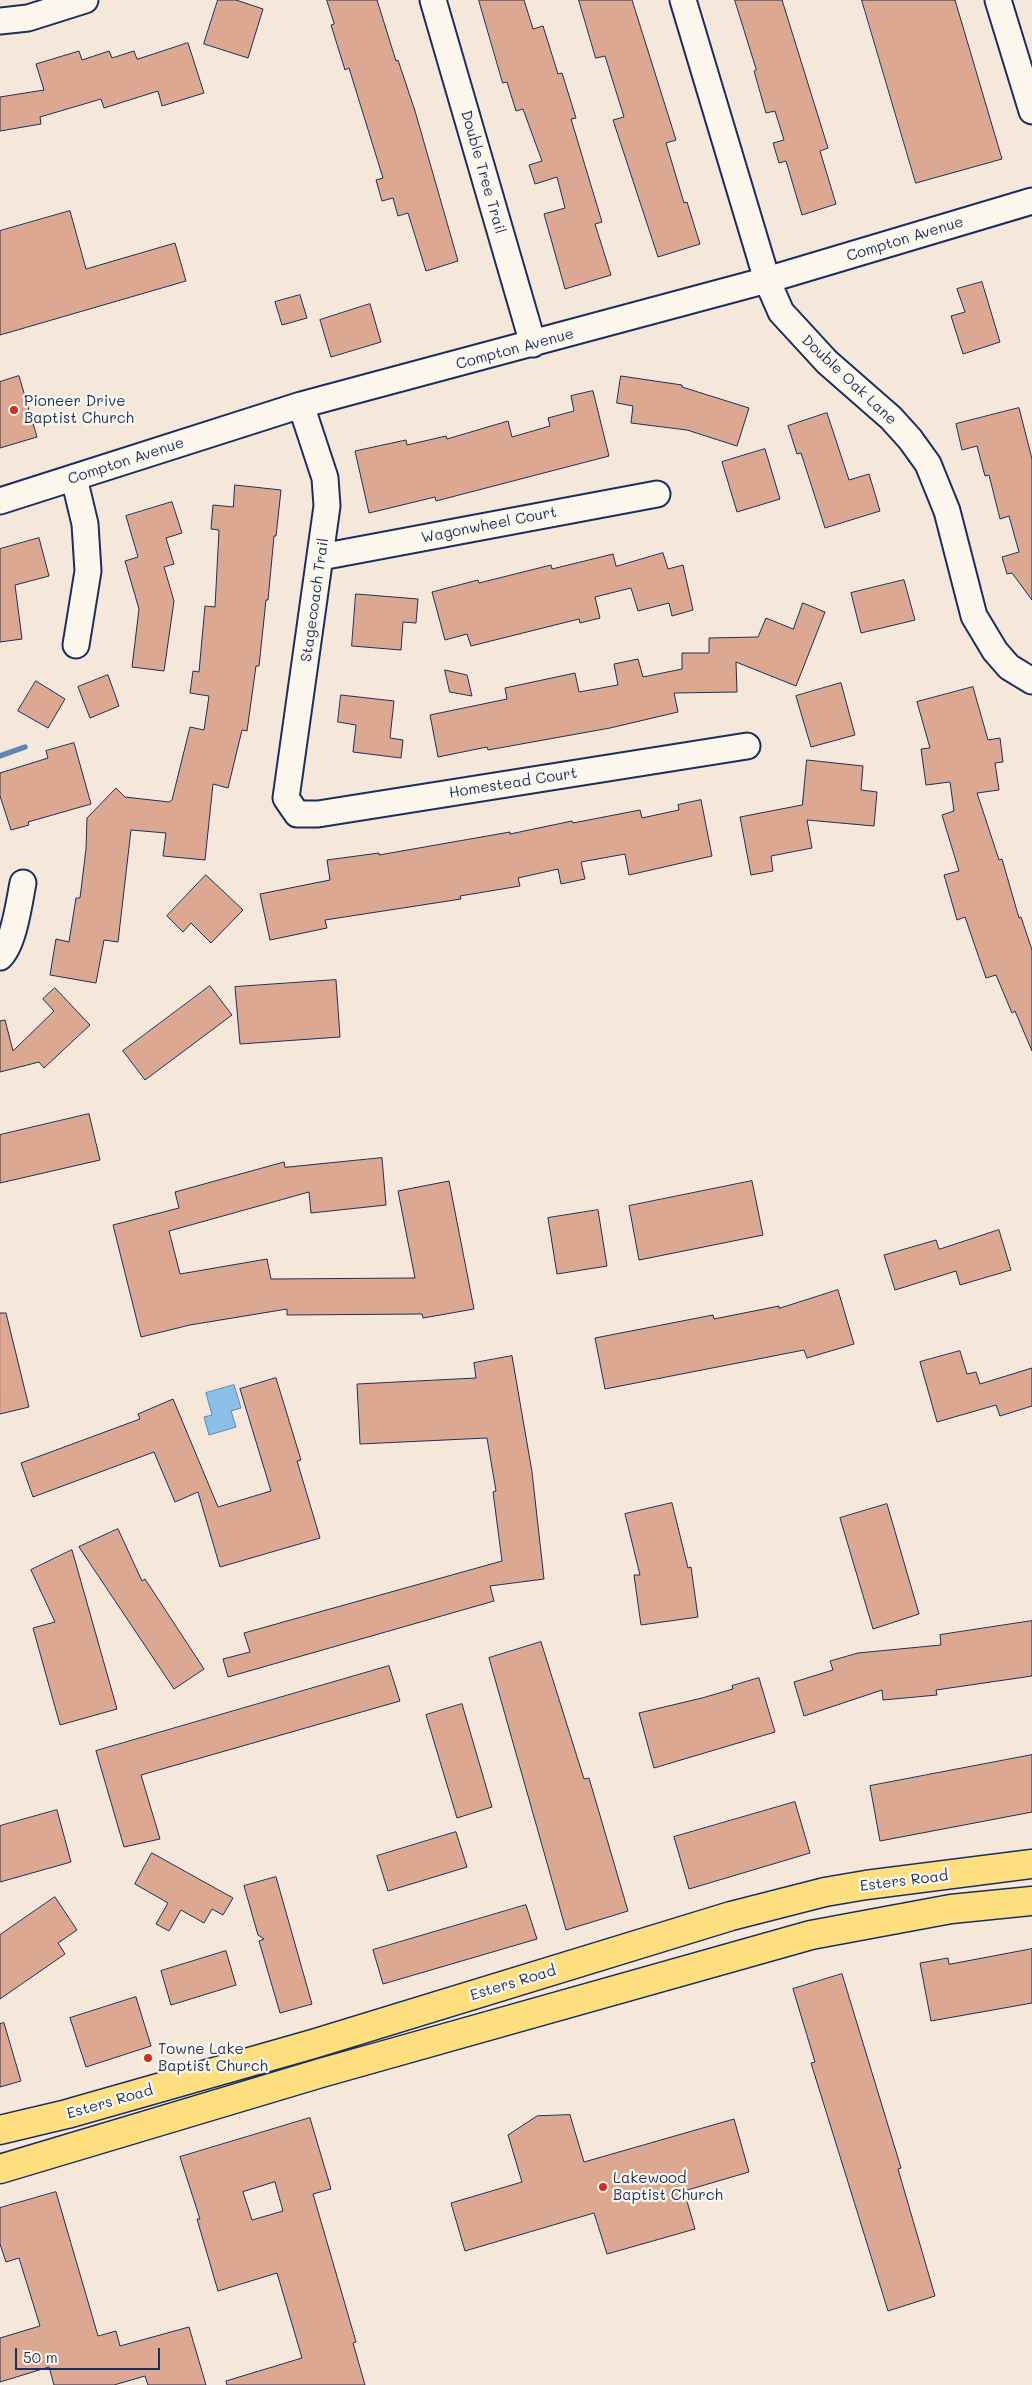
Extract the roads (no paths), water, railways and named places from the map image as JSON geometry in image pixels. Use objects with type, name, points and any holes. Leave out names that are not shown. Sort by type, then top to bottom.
[{"type":"main road","name":"Esters Road","points":[[0,2130],[66,2114],[362,2029],[731,1916],[786,1901],[866,1885],[1032,1864]]},
{"type":"main road","points":[[0,2169],[371,2059],[811,1935],[951,1909],[1032,1901]]},
{"type":"main road","points":[[362,2029],[371,2059]]},
{"type":"main road","points":[[66,2114],[77,2145]]},
{"type":"street","points":[[0,21],[28,18],[85,0]]},
{"type":"street","name":"Double Tree Trail","points":[[433,0],[533,344]]},
{"type":"street","name":"Double Oak Lane","points":[[683,0],[767,280],[781,312],[827,362],[891,418],[910,439],[928,464],[947,511],[974,616],[995,651],[1009,667],[1032,681]]},
{"type":"street","points":[[998,0],[1032,111]]},
{"type":"street","name":"Compton Avenue","points":[[0,501],[301,405],[767,280],[1032,201]]},
{"type":"street","name":"Stagecoach Trail","points":[[286,798],[327,506],[325,478],[301,405]]},
{"type":"street","points":[[74,478],[85,524],[88,571],[76,645]]},
{"type":"street","name":"Wagonwheel Court","points":[[321,557],[657,494]]},
{"type":"street","name":"Homestead Court","points":[[286,798],[297,814],[318,814],[747,746]]},
{"type":"street","points":[[0,957],[4,953],[11,937],[23,883]]},
{"type":"water","points":[[234,1385],[241,1408],[231,1411],[236,1427],[209,1435],[204,1417],[212,1415],[206,1393]]},
{"type":"waterway","points":[[0,756],[25,747]]},
{"type":"place","name":"Pioneer Drive Baptist Church","points":[[14,410]]},
{"type":"place","name":"Towne Lake Baptist Church","points":[[148,2058]]},
{"type":"place","name":"Lakewood Baptist Church","points":[[603,2187]]}]
